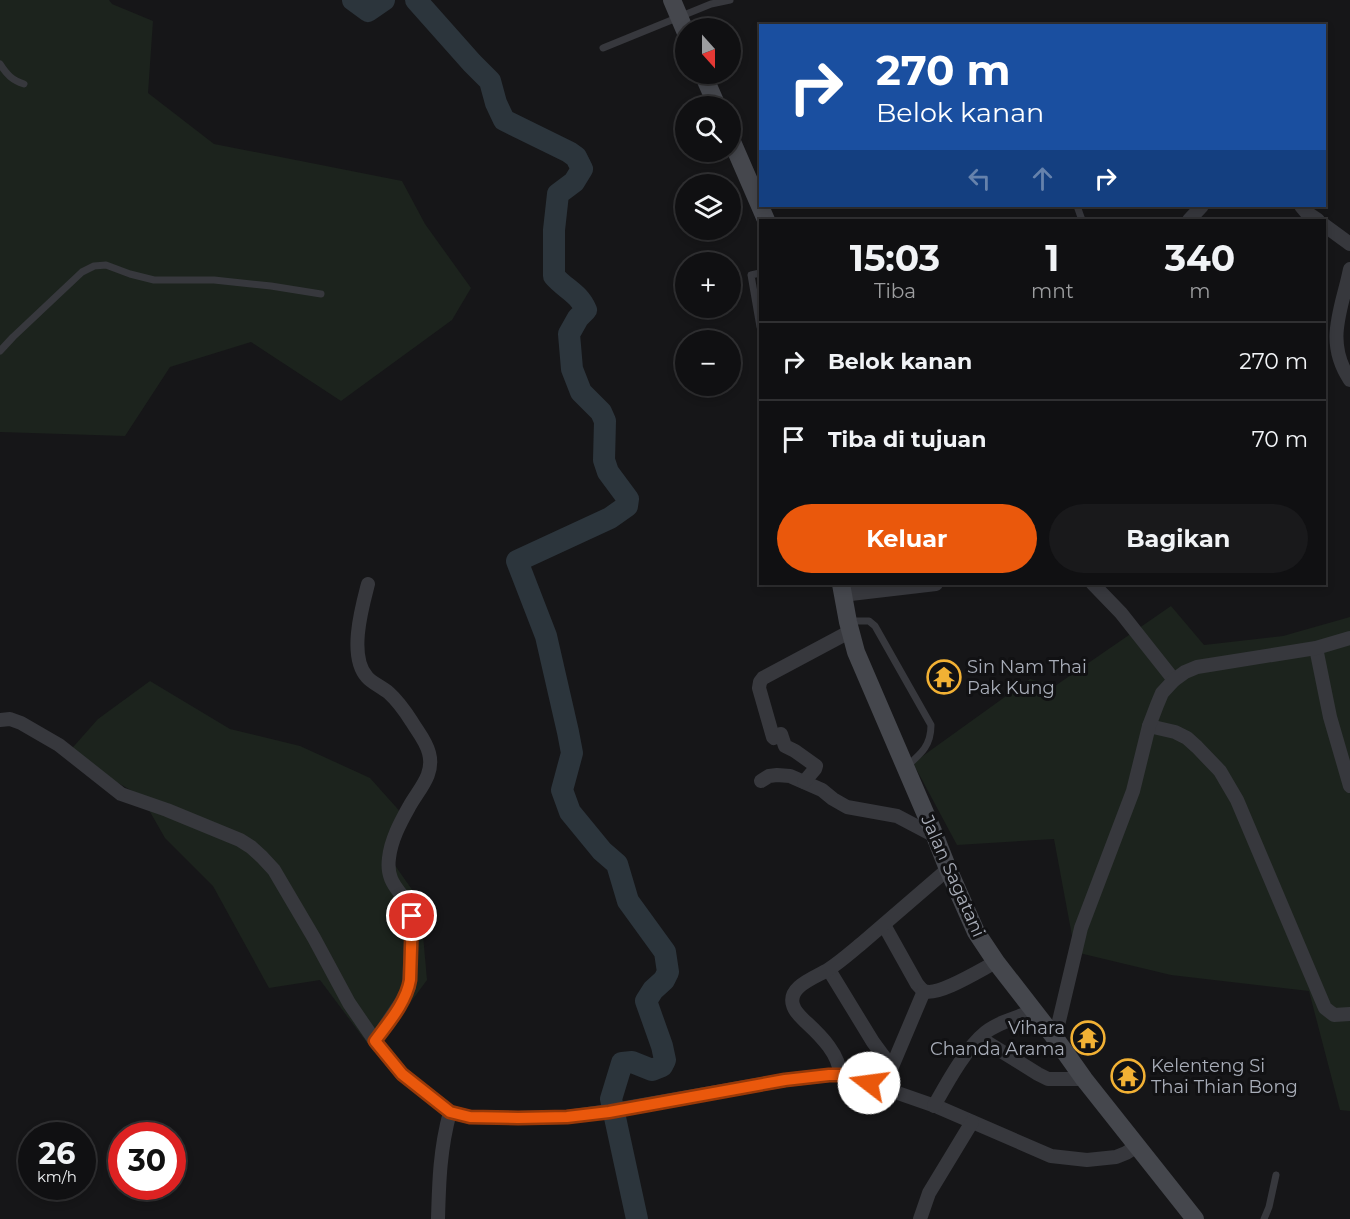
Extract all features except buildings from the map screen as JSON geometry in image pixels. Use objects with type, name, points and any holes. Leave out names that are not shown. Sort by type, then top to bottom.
[{"type":"street","points":[[741,162],[759,204]]},
{"type":"street","points":[[1190,219],[1201,207]]},
{"type":"street","points":[[1302,207],[1316,219]]},
{"type":"street","points":[[1326,226],[1350,244]]},
{"type":"street","points":[[1350,269],[1335,334],[1339,357],[1350,380]]},
{"type":"street","points":[[368,584],[357,631],[358,657],[362,670],[368,679],[390,694],[403,709],[425,742],[430,762],[429,772],[422,788],[394,836],[389,858],[391,881],[409,906],[412,916],[409,987],[375,1041]]},
{"type":"street","points":[[842,589],[911,585]]},
{"type":"street","points":[[1094,585],[1121,613],[1174,680]]},
{"type":"street","name":"Jalan Sagatani","points":[[842,589],[856,652],[976,932],[1084,1079],[1195,1219]]},
{"type":"street","points":[[804,782],[816,766],[785,746],[781,734],[773,737],[759,688],[760,682],[849,626]]},
{"type":"street","points":[[1055,1038],[1081,928],[1133,791],[1149,726],[1162,693],[1174,680],[1197,667],[1316,648],[1350,638]]},
{"type":"street","points":[[1316,648],[1330,717],[1350,786]]},
{"type":"street","points":[[2,717],[15,720],[59,745],[121,794],[167,810],[240,840],[251,847],[274,870],[349,1003],[375,1041],[402,1074],[450,1112],[470,1117],[567,1117],[609,1112],[785,1080],[840,1075],[934,1106],[1051,1156],[1087,1160],[1106,1158],[1121,1156],[1137,1146]]},
{"type":"street","points":[[1149,726],[1174,732],[1186,738],[1220,771],[1237,800],[1325,1008],[1334,1015],[1350,1014]]},
{"type":"street","points":[[762,782],[769,776],[790,776],[822,790],[847,807],[897,816],[935,836]]},
{"type":"street","points":[[840,1075],[840,1068],[830,1048],[792,1005],[794,995],[806,981],[829,970],[948,869]]},
{"type":"street","points":[[884,925],[916,984],[924,991],[940,990],[996,962]]},
{"type":"street","points":[[829,970],[873,1042],[892,1066]]},
{"type":"street","points":[[883,1088],[924,991]]},
{"type":"street","points":[[934,1106],[950,1077],[980,1038],[994,1027],[1034,1011]]},
{"type":"street","points":[[980,1038],[1048,1078],[1084,1079]]},
{"type":"street","points":[[438,1219],[440,1163],[450,1112]]},
{"type":"street","points":[[920,1219],[929,1193],[972,1122]]},
{"type":"lane","points":[[603,48],[678,16],[730,0]]},
{"type":"lane","points":[[0,64],[9,77],[24,84]]},
{"type":"lane","points":[[0,351],[82,272],[94,266],[106,265],[154,280],[214,280],[321,294]]},
{"type":"lane","points":[[759,273],[751,275],[759,321]]},
{"type":"lane","points":[[849,626],[869,621],[875,626],[931,725],[931,737],[926,747],[905,767]]},
{"type":"lane","points":[[1264,1219],[1276,1175]]},
{"type":"shaded area","points":[[0,0],[109,0],[112,4],[153,21],[148,93],[214,144],[402,181],[425,224],[471,288],[452,320],[341,401],[251,342],[170,367],[125,436],[0,432]]},
{"type":"shaded area","points":[[1171,606],[1204,645],[1283,636],[1350,617],[1350,1111],[1340,1110],[1309,991],[1171,975],[1075,952],[1054,839],[957,845],[913,763],[1030,679],[1055,686]]},
{"type":"shaded area","points":[[150,681],[230,729],[300,746],[370,778],[404,816],[394,864],[420,901],[427,980],[374,1052],[320,980],[269,988],[213,886],[165,838],[141,796],[67,754],[98,719]]},
{"type":"waterway","points":[[353,0],[368,11],[384,0]]},
{"type":"waterway","points":[[416,0],[490,81],[504,120],[569,152],[576,157],[582,169],[574,182],[558,194],[554,230],[554,276],[576,295],[586,310],[578,318],[569,334],[572,369],[581,392],[601,412],[605,421],[604,460],[608,472],[628,499],[627,506],[610,518],[517,561],[546,636],[568,732],[572,753],[562,790],[570,812],[602,851],[617,864],[628,901],[665,952],[668,972],[646,1001],[665,1060],[662,1066],[652,1070],[632,1062],[622,1063],[611,1099],[637,1219]]},
{"type":"place","name":"Sin Nam Thai Pak Kung","points":[[944,677]]},
{"type":"place","name":"Vihara Chanda Arama","points":[[1088,1038]]},
{"type":"place","name":"Kelenteng Si Thai Thian Bong","points":[[1128,1076]]},
{"type":"route","points":[[412,916],[409,987],[375,1041],[402,1074],[450,1112],[470,1117],[567,1117],[609,1112],[785,1080],[829,1075],[840,1075],[869,1083]]}]
